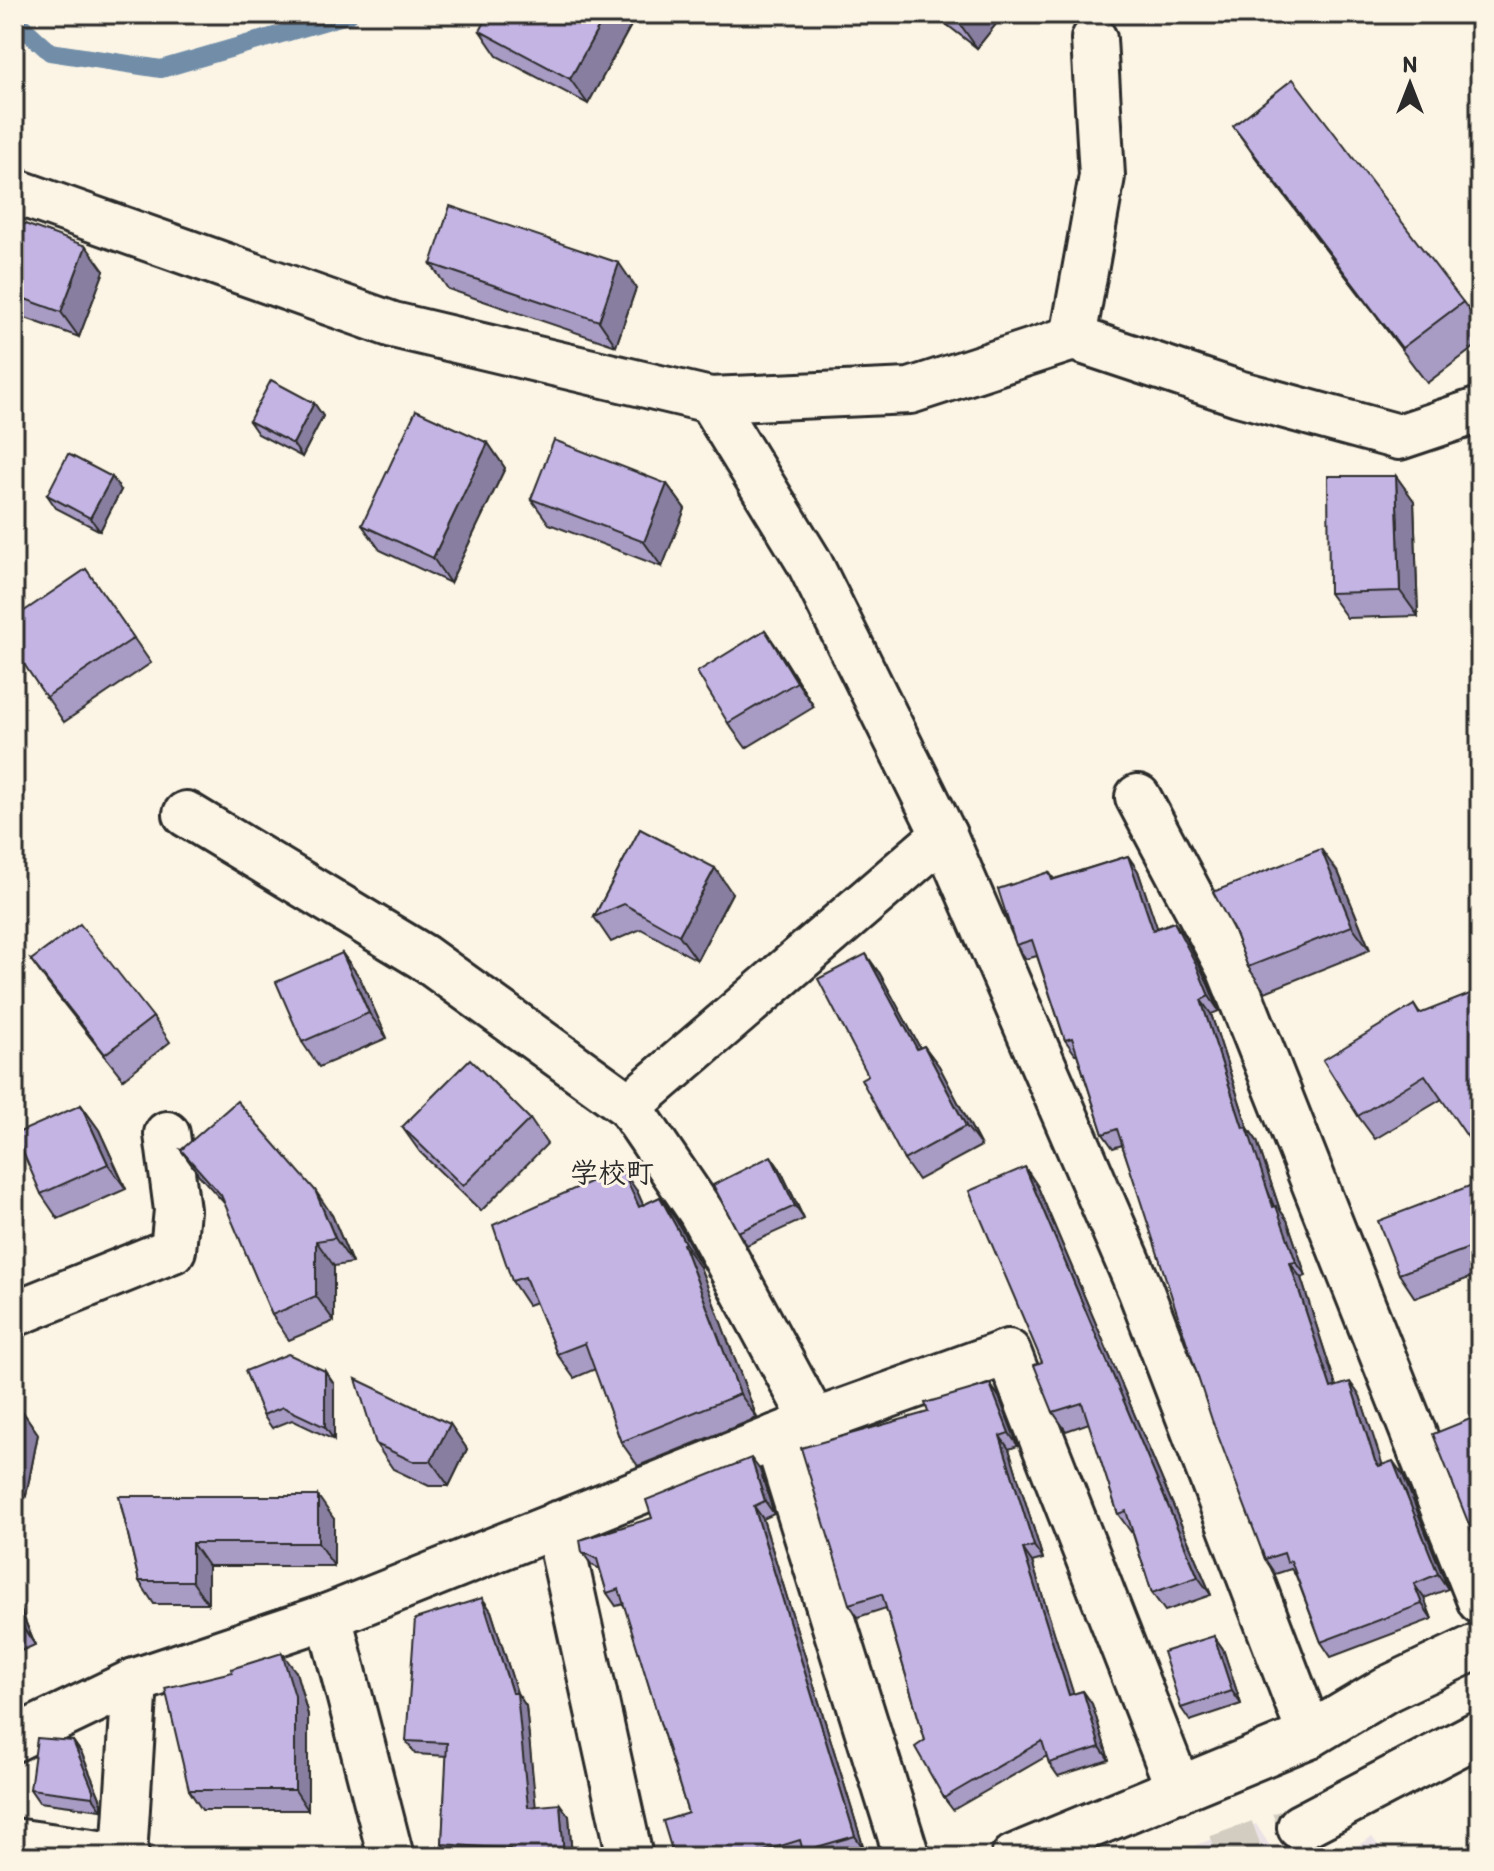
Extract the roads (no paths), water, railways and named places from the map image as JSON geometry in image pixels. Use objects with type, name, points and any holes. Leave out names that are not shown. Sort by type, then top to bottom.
[{"type":"street","points":[[1073,338],[1102,176],[1094,39]]},
{"type":"street","points":[[14,191],[393,325],[710,400],[910,391],[1073,338],[1238,393],[1399,437],[1480,410]]},
{"type":"street","points":[[710,400],[809,562],[944,835],[1140,1289],[1310,1735]]},
{"type":"street","points":[[1138,797],[1229,968],[1480,1601]]},
{"type":"street","points":[[186,814],[423,957],[629,1106],[701,1212],[795,1430],[907,1857]]},
{"type":"street","points":[[629,1106],[944,835]]},
{"type":"street","points":[[14,1314],[173,1250],[177,1210],[167,1134]]},
{"type":"street","points":[[14,1739],[135,1681],[329,1616],[795,1430],[1008,1352],[1179,1790]]},
{"type":"street","points":[[557,1524],[630,1857]]},
{"type":"street","points":[[329,1616],[391,1857]]},
{"type":"street","points":[[1014,1857],[1310,1735],[1387,1689],[1480,1645]]},
{"type":"street","points":[[14,1841],[126,1857],[135,1681]]},
{"type":"street","points":[[1300,1827],[1480,1733]]},
{"type":"waterway","points":[[14,19],[50,52],[161,69],[350,14]]},
{"type":"tunnel","points":[[1218,1857],[1300,1827]]},
{"type":"district","name":"学校町","points":[[612,1172]]}]
